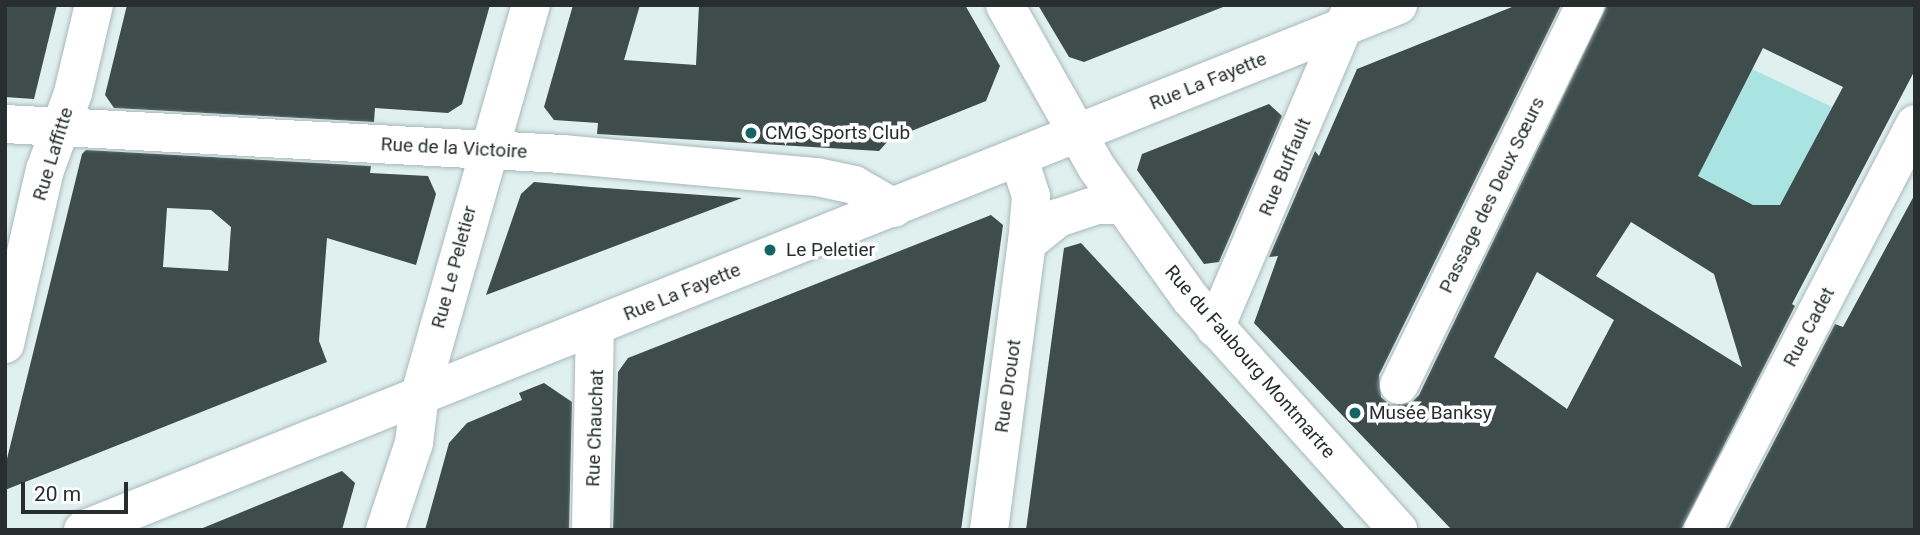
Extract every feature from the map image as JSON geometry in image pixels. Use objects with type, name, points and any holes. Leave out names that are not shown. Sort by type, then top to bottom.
[{"type":"street","name":"Rue Laffitte","points":[[5,344],[45,170],[62,127],[93,5]]},
{"type":"street","name":"Rue Le Peletier","points":[[385,530],[414,443],[420,394],[486,149],[531,5]]},
{"type":"street","name":"Rue du Faubourg Montmartre","points":[[1005,5],[1121,205],[1215,328],[1398,530]]},
{"type":"street","name":"Rue La Fayette","points":[[83,530],[1019,158],[1349,16],[1398,5]]},
{"type":"street","name":"Passage des Deux Sœurs","points":[[1399,384],[1585,5]]},
{"type":"street","name":"Rue Buffault","points":[[1215,328],[1349,16]]},
{"type":"street","name":"Rue de la Victoire","points":[[5,124],[486,149],[817,177],[854,185],[894,208]]},
{"type":"street","name":"Rue Cadet","points":[[1703,530],[1915,124]]},
{"type":"street","name":"Rue Drouot","points":[[989,530],[1031,196],[1019,158]]},
{"type":"street","points":[[1027,243],[1058,218],[1097,205],[1121,205]]},
{"type":"street","name":"Rue Chauchat","points":[[591,530],[595,327]]},
{"type":"shaded area","points":[[1752,69],[1832,107],[1779,208],[1761,209],[1698,176]]},
{"type":"building","points":[[5,5],[57,5],[34,99],[5,97]]},
{"type":"building","points":[[127,5],[490,5],[462,104],[448,113],[375,108],[374,122],[114,108],[105,95]]},
{"type":"building","points":[[573,5],[640,5],[624,60],[696,65],[699,5],[965,5],[1000,66],[986,101],[889,140],[879,151],[597,134],[598,123],[554,120],[544,107]]},
{"type":"building","points":[[1038,5],[1223,7],[1084,62],[1069,57]]},
{"type":"building","points":[[1517,5],[1561,5],[1379,375],[1381,397],[1390,405],[1411,403],[1419,395],[1607,5],[1915,5],[1915,70],[1792,304],[1795,306],[1681,530],[1452,530],[1254,323],[1278,256],[1269,257],[1315,151],[1319,156],[1357,69]],"holes":[[[1763,48],[1843,87],[1780,205],[1753,205],[1698,176]],[[1631,222],[1714,274],[1742,367],[1596,276]],[[1537,272],[1614,320],[1567,409],[1494,357]]]},
{"type":"building","points":[[1269,104],[1282,116],[1219,262],[1204,264],[1137,170],[1142,154]]},
{"type":"building","points":[[86,150],[371,166],[370,173],[428,176],[436,194],[416,265],[327,238],[319,341],[327,362],[5,490],[5,467],[82,154]],"holes":[[[167,208],[211,210],[231,227],[228,271],[163,267]]]},
{"type":"building","points":[[534,182],[742,198],[486,295],[521,194]]},
{"type":"building","points":[[1915,194],[1915,530],[1728,530],[1835,324],[1843,327]]},
{"type":"building","points":[[991,215],[1003,225],[961,530],[613,530],[618,372],[628,358]]},
{"type":"building","points":[[1081,243],[1346,530],[1026,530],[1064,248]]},
{"type":"building","points":[[544,383],[572,402],[569,530],[425,530],[449,443],[467,423],[522,400],[519,393]]},
{"type":"building","points":[[342,471],[355,483],[342,530],[198,530]]},
{"type":"place","name":"CMG Sports Club","points":[[751,133]]},
{"type":"place","name":"Le Peletier","points":[[770,250]]},
{"type":"place","name":"Musée Banksy","points":[[1355,413]]}]
